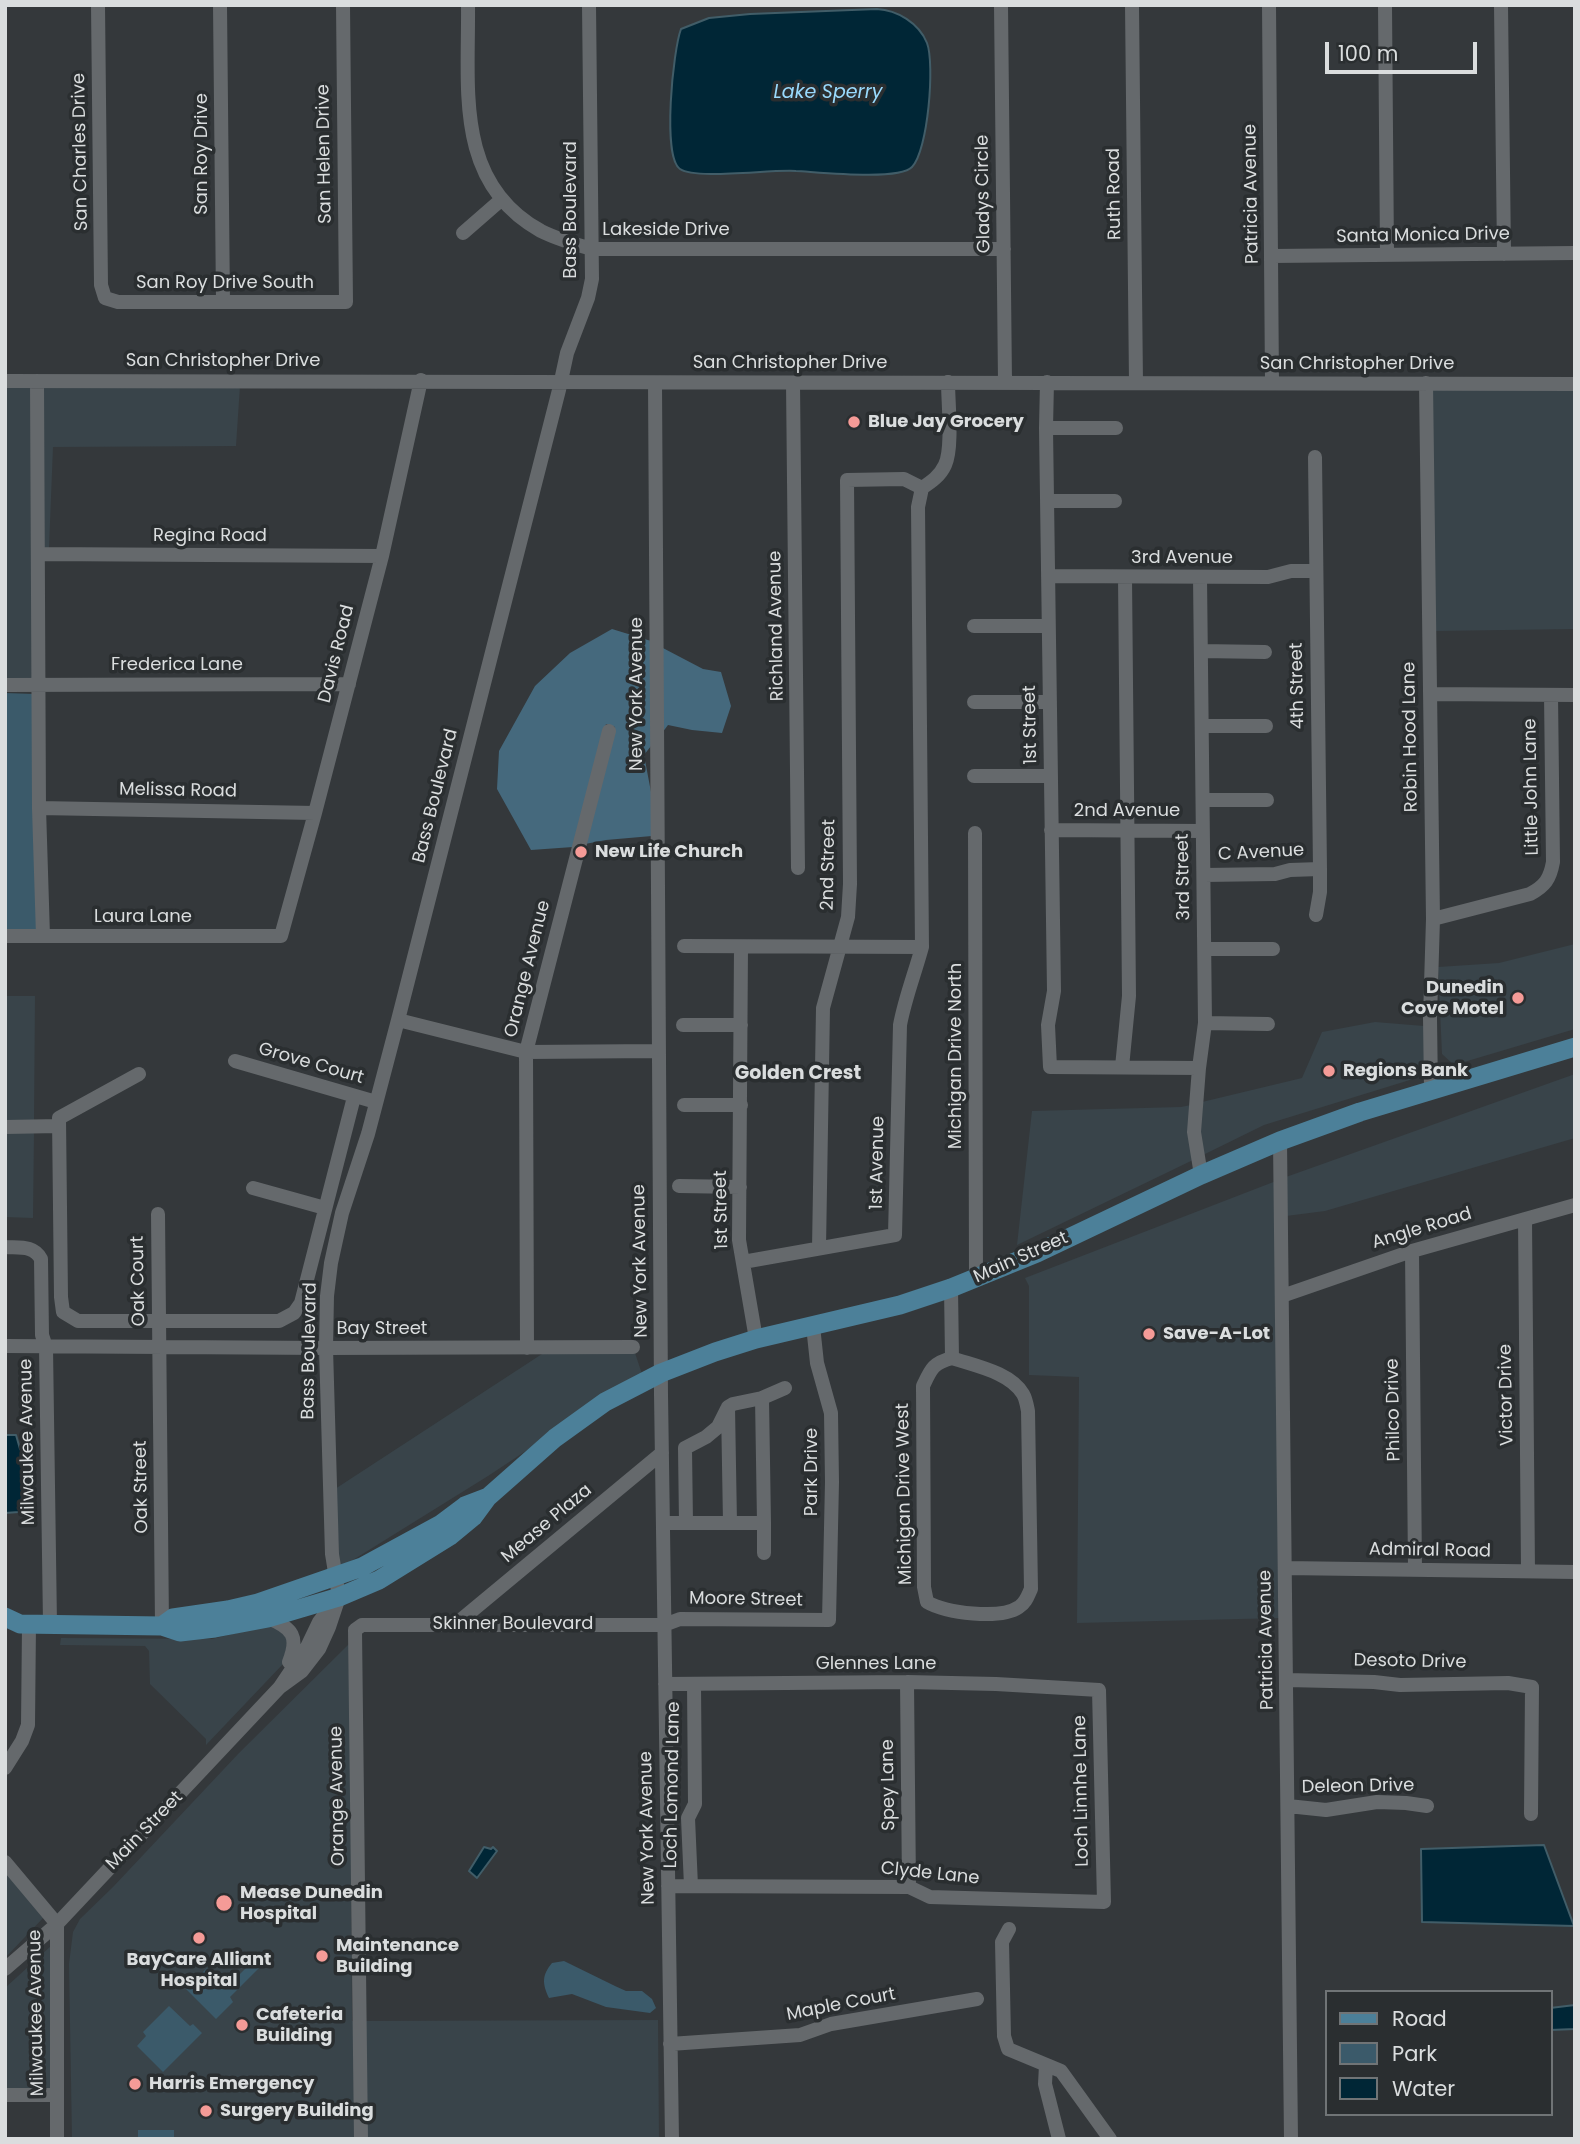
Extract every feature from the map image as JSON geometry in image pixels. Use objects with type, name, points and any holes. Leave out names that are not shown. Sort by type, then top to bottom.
[{"type":"main road","name":"Main Street","points":[[339,1597],[379,1580],[450,1536],[473,1517],[487,1497],[555,1438],[595,1409],[661,1373],[755,1339],[900,1305],[951,1288],[1037,1253],[1201,1175],[1280,1141],[1431,1090],[1575,1047]]},
{"type":"main road","name":"Main Street","points":[[336,1577],[382,1558],[441,1524],[465,1506],[487,1497]]},
{"type":"main road","points":[[162,1626],[173,1618],[258,1603],[336,1577]]},
{"type":"main road","points":[[15,1624],[162,1626],[180,1632],[268,1618],[339,1597]]},
{"type":"street","name":"San Charles Drive","points":[[98,5],[101,285],[105,298]]},
{"type":"street","name":"San Roy Drive","points":[[220,5],[223,302]]},
{"type":"street","name":"San Helen Drive","points":[[343,5],[346,302]]},
{"type":"street","name":"Lakeside Drive","points":[[468,5],[471,136],[489,181],[502,199],[519,216],[540,230],[592,249],[1004,249]]},
{"type":"street","name":"Bass Boulevard","points":[[339,1597],[331,1541],[326,1348],[331,1263],[342,1213],[398,1020],[566,353],[589,298],[592,249],[589,5]]},
{"type":"street","name":"Gladys Circle","points":[[1002,5],[1005,382]]},
{"type":"street","name":"Ruth Road","points":[[1132,5],[1136,383]]},
{"type":"street","name":"Patricia Avenue","points":[[1269,5],[1272,383]]},
{"type":"street","points":[[1385,5],[1387,255]]},
{"type":"street","points":[[1501,5],[1504,254]]},
{"type":"street","points":[[463,233],[502,199]]},
{"type":"street","name":"Santa Monica Drive","points":[[1272,256],[1575,253]]},
{"type":"street","name":"San Roy Drive South","points":[[105,298],[118,302],[346,302]]},
{"type":"street","name":"Davis Road","points":[[281,936],[382,556],[421,380]]},
{"type":"street","name":"San Christopher Drive","points":[[5,381],[1575,384]]},
{"type":"street","points":[[37,381],[39,808],[43,936]]},
{"type":"street","points":[[684,946],[922,947],[918,521],[922,488],[935,479],[946,464],[949,448],[948,382]]},
{"type":"street","name":"1st Street","points":[[1047,382],[1054,991],[1048,1025],[1050,1067],[1122,1067]]},
{"type":"street","name":"New York Avenue","points":[[654,383],[661,1373],[672,2139]]},
{"type":"street","name":"Richland Avenue","points":[[793,383],[798,868]]},
{"type":"street","name":"Robin Hood Lane","points":[[1426,383],[1433,919],[1431,1090]]},
{"type":"street","points":[[1046,428],[1116,428]]},
{"type":"street","name":"4th Street","points":[[1315,457],[1320,869],[1316,915]]},
{"type":"street","name":"2nd Street","points":[[819,1248],[823,1008],[848,917],[850,884],[847,480],[904,479],[922,488]]},
{"type":"street","points":[[1047,501],[1115,501]]},
{"type":"street","name":"Regina Road","points":[[38,554],[382,556]]},
{"type":"street","name":"3rd Avenue","points":[[1048,576],[1268,577],[1291,571],[1316,571]]},
{"type":"street","points":[[1125,577],[1129,996],[1122,1067],[1199,1068]]},
{"type":"street","name":"3rd Street","points":[[1200,577],[1205,1023],[1194,1132],[1201,1175]]},
{"type":"street","points":[[974,626],[1048,626]]},
{"type":"street","points":[[1201,651],[1265,652]]},
{"type":"street","name":"Frederica Lane","points":[[5,685],[349,684]]},
{"type":"street","points":[[1430,694],[1575,695]]},
{"type":"street","name":"Little John Lane","points":[[1433,919],[1530,894],[1544,886],[1551,875],[1551,695]]},
{"type":"street","points":[[974,702],[1049,702]]},
{"type":"street","points":[[1202,726],[1266,726]]},
{"type":"street","name":"Orange Avenue","points":[[527,1348],[526,1052],[609,731]]},
{"type":"street","points":[[974,776],[1050,776]]},
{"type":"street","points":[[1203,800],[1267,800]]},
{"type":"street","name":"Melissa Road","points":[[39,808],[315,813]]},
{"type":"street","name":"2nd Avenue","points":[[1051,830],[1202,831]]},
{"type":"street","name":"Michigan Drive North","points":[[975,833],[976,1278]]},
{"type":"street","name":"C Avenue","points":[[1204,875],[1275,874],[1290,870],[1320,869]]},
{"type":"street","name":"Laura Lane","points":[[5,936],[281,936]]},
{"type":"street","name":"1st Street","points":[[741,947],[739,1240],[743,1262]]},
{"type":"street","name":"1st Avenue","points":[[743,1262],[895,1235],[900,1025],[922,947]]},
{"type":"street","points":[[1205,949],[1273,949]]},
{"type":"street","points":[[398,1020],[526,1052],[658,1051]]},
{"type":"street","points":[[1205,1023],[1269,1024]]},
{"type":"street","points":[[683,1025],[741,1025]]},
{"type":"street","name":"Grove Court","points":[[235,1061],[376,1102]]},
{"type":"street","points":[[5,1127],[59,1122],[139,1074]]},
{"type":"street","points":[[59,1122],[61,1297],[64,1312],[78,1321],[279,1321],[294,1313],[301,1303],[354,1097]]},
{"type":"street","points":[[684,1105],[741,1105]]},
{"type":"street","name":"Patricia Avenue","points":[[1280,1141],[1291,2139]]},
{"type":"street","points":[[679,1186],[740,1187]]},
{"type":"street","points":[[253,1188],[325,1208]]},
{"type":"street","name":"Angle Road","points":[[1282,1296],[1412,1251],[1575,1205]]},
{"type":"street","name":"Oak Court","points":[[158,1214],[160,1348]]},
{"type":"street","name":"Victor Drive","points":[[1525,1219],[1528,1571]]},
{"type":"street","name":"Milwaukee Avenue","points":[[5,1247],[32,1250],[38,1253],[41,1259],[42,1335],[46,1347],[50,1624]]},
{"type":"street","name":"Philco Drive","points":[[1412,1251],[1415,1570]]},
{"type":"street","points":[[743,1262],[755,1339]]},
{"type":"street","points":[[951,1288],[952,1358]]},
{"type":"street","name":"Park Drive","points":[[813,1326],[817,1363],[831,1413],[829,1620]]},
{"type":"street","name":"Bay Street","points":[[5,1346],[633,1347]]},
{"type":"street","name":"Oak Street","points":[[160,1348],[162,1626]]},
{"type":"street","name":"Michigan Drive West","points":[[952,1358],[992,1371],[1012,1381],[1023,1394],[1028,1411],[1031,1589],[1018,1608],[1004,1612],[962,1612],[938,1608],[928,1602],[924,1587],[923,1386],[930,1370],[941,1361],[952,1358]]},
{"type":"street","points":[[686,1523],[685,1448],[718,1427],[728,1407],[733,1404],[762,1398],[785,1388]]},
{"type":"street","points":[[762,1398],[764,1553]]},
{"type":"street","points":[[728,1407],[730,1523]]},
{"type":"street","name":"Mease Plaza","points":[[457,1624],[662,1453]]},
{"type":"street","points":[[663,1523],[764,1523]]},
{"type":"street","name":"Admiral Road","points":[[1285,1568],[1575,1572]]},
{"type":"street","name":"Main Street","points":[[5,1969],[57,1924],[280,1687],[306,1647],[318,1622],[339,1597]]},
{"type":"street","points":[[268,1618],[289,1629],[295,1647],[280,1687]]},
{"type":"street","name":"Moore Street","points":[[664,1625],[680,1619],[829,1620]]},
{"type":"street","points":[[5,1768],[22,1741],[28,1725],[15,1624]]},
{"type":"street","name":"Orange Avenue","points":[[361,2139],[355,1630],[362,1625]]},
{"type":"street","name":"Skinner Boulevard","points":[[362,1625],[664,1625]]},
{"type":"street","name":"Desoto Drive","points":[[1287,1680],[1401,1685],[1508,1683],[1532,1687],[1531,1814]]},
{"type":"street","name":"Glennes Lane","points":[[665,1684],[907,1682],[1087,1688]]},
{"type":"street","name":"Spey Lane","points":[[907,1682],[909,1887]]},
{"type":"street","name":"Loch Lomond Lane","points":[[691,1886],[688,1818],[695,1804],[694,1684]]},
{"type":"street","name":"Loch Linnhe Lane","points":[[1087,1688],[1099,1690],[1104,1902]]},
{"type":"street","name":"Deleon Drive","points":[[1288,1806],[1326,1810],[1377,1802],[1427,1806]]},
{"type":"street","name":"Milwaukee Avenue","points":[[5,1862],[57,1924],[57,2139]]},
{"type":"street","name":"Clyde Lane","points":[[668,1886],[909,1887],[930,1897],[1104,1902]]},
{"type":"street","points":[[1009,1929],[1002,1942],[1004,2036],[1008,2049],[1061,2071],[1111,2139]]},
{"type":"street","name":"Maple Court","points":[[670,2044],[800,2035],[831,2024],[977,1999]]},
{"type":"street","points":[[1046,2065],[1045,2084],[1059,2139]]},
{"type":"street","points":[[5,2095],[57,2095]]},
{"type":"shaded area","points":[[240,386],[236,446],[53,447],[49,548],[43,548],[43,387]]},
{"type":"shaded area","points":[[5,387],[32,387],[33,679],[5,679]]},
{"type":"shaded area","points":[[1431,389],[1575,390],[1575,629],[1434,631]]},
{"type":"shaded area","points":[[612,629],[651,641],[651,746],[644,755],[651,792],[652,836],[585,844],[615,727],[606,724],[573,847],[531,850],[497,789],[499,751],[535,686],[570,653]]},
{"type":"shaded area","points":[[661,647],[703,669],[721,672],[731,706],[722,733],[668,725],[662,733]]},
{"type":"shaded area","points":[[1575,944],[1575,1029],[1454,1065],[1442,1054],[1438,967],[1499,963]]},
{"type":"shaded area","points":[[5,996],[35,996],[34,1120],[5,1121]]},
{"type":"shaded area","points":[[1375,1022],[1424,1026],[1426,1075],[1264,1125],[1203,1155],[1200,1132],[1202,1102],[1302,1078],[1322,1032]]},
{"type":"shaded area","points":[[1575,1074],[1575,1138],[1325,1211],[1286,1216],[1286,1177]]},
{"type":"shaded area","points":[[1191,1105],[1193,1160],[1017,1245],[1032,1111]]},
{"type":"shaded area","points":[[34,1132],[33,1218],[5,1217],[5,1133]]},
{"type":"shaded area","points":[[1276,1181],[1280,1618],[1077,1623],[1079,1377],[1029,1375],[1029,1286],[1025,1278]]},
{"type":"shaded area","points":[[635,1353],[642,1374],[488,1476],[340,1568],[335,1489],[542,1354]]},
{"type":"shaded area","points":[[270,1625],[288,1639],[283,1664],[206,1745],[206,1739],[150,1684],[149,1651],[145,1646],[60,1645],[61,1638],[212,1639]]},
{"type":"shaded area","name":"Mease Dunedin Hospital","points":[[350,1643],[352,2021],[658,2020],[659,2139],[72,2139],[69,1964],[73,1932],[80,1919],[239,1753]]},
{"type":"shaded area","points":[[5,1871],[44,1917],[5,1958]]},
{"type":"shaded area","points":[[52,1945],[52,2089],[5,2089],[5,1988]]},
{"type":"green space","points":[[5,693],[33,694],[37,930],[5,930]]},
{"type":"green space","points":[[564,1961],[626,1991],[642,1991],[652,1999],[656,2008],[650,2013],[606,2007],[572,1994],[549,1998],[544,1983],[546,1971],[552,1963]]},
{"type":"green space","points":[[252,1962],[259,1968],[230,1997],[233,2002],[216,2019],[186,1989],[207,1968],[227,1987]]},
{"type":"green space","points":[[169,2006],[190,2026],[193,2024],[202,2033],[163,2072],[137,2046],[146,2036],[143,2032]]},
{"type":"green space","points":[[138,2130],[174,2130],[174,2139],[138,2139]]},
{"type":"water","name":"Lake Sperry","points":[[877,9],[906,19],[919,29],[927,43],[930,69],[929,107],[922,144],[912,167],[891,174],[875,175],[785,171],[702,174],[680,169],[671,145],[670,125],[672,79],[681,29],[709,18]]},
{"type":"water","points":[[5,1435],[16,1435],[20,1449],[29,1457],[27,1502],[19,1512],[5,1513]]},
{"type":"water","points":[[1544,1845],[1574,1926],[1422,1922],[1421,1849]]},
{"type":"water","points":[[484,1847],[493,1847],[497,1851],[477,1878],[469,1871]]},
{"type":"water","points":[[1575,2005],[1575,2029],[1552,2030],[1552,2008]]},
{"type":"place","name":"Blue Jay Grocery","points":[[854,422]]},
{"type":"place","name":"New Life Church","points":[[581,852]]},
{"type":"place","name":"Dunedin Cove Motel","points":[[1518,998]]},
{"type":"place","name":"Regions Bank","points":[[1329,1071]]},
{"type":"place","name":"Save-A-Lot","points":[[1149,1334]]},
{"type":"place","name":"Mease Dunedin Hospital","points":[[224,1903]]},
{"type":"place","name":"BayCare Alliant Hospital","points":[[199,1938]]},
{"type":"place","name":"Maintenance Building","points":[[322,1956]]},
{"type":"place","name":"Cafeteria Building","points":[[242,2025]]},
{"type":"place","name":"Harris Emergency","points":[[135,2084]]},
{"type":"place","name":"Surgery Building","points":[[206,2111]]},
{"type":"district","name":"Golden Crest","points":[[798,1074]]}]
